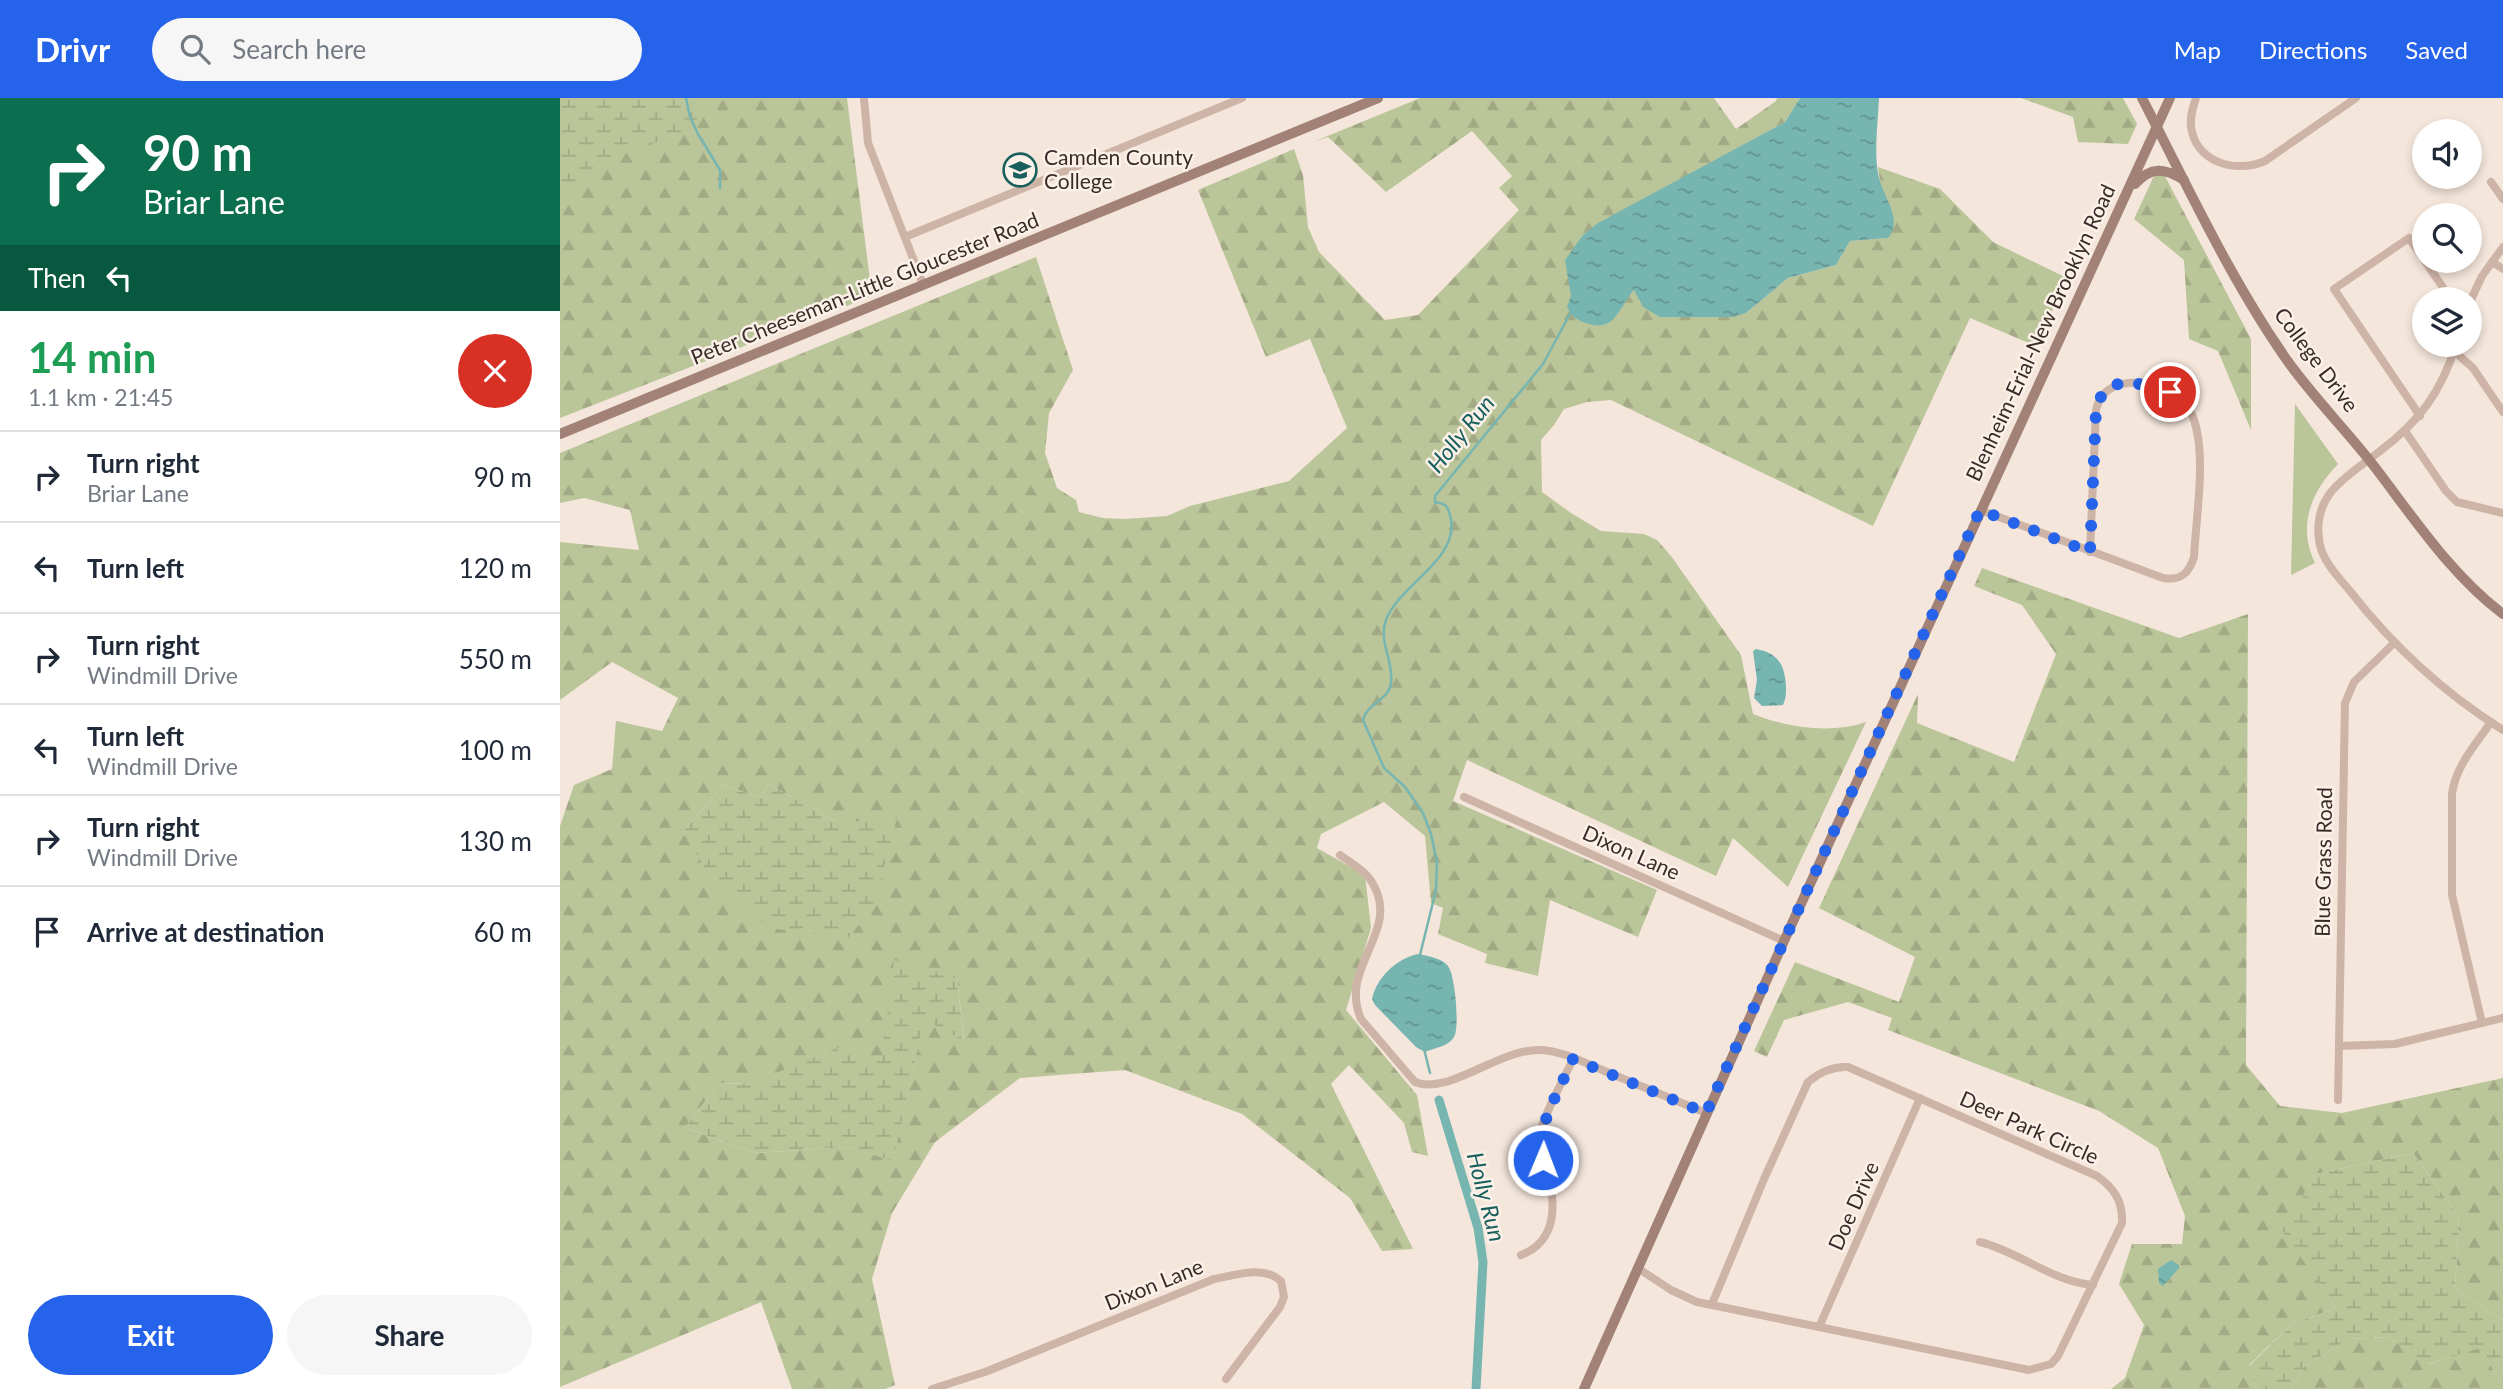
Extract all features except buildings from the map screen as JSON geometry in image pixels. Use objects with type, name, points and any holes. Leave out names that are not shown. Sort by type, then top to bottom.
[{"type":"main road","name":"Peter Cheeseman-Little Gloucester Road","points":[[560,434],[1378,98]]},
{"type":"main road","name":"College Drive","points":[[2142,98],[2253,308],[2290,365],[2433,543],[2475,591],[2503,614]]},
{"type":"main road","name":"Blenheim-Erial-New Brooklyn Road","points":[[1584,1389],[1784,941],[2170,98]]},
{"type":"main road","points":[[2125,198],[2139,180],[2158,169],[2166,170],[2185,181]]},
{"type":"street","points":[[864,98],[868,143],[923,284]]},
{"type":"street","points":[[905,237],[1242,98]]},
{"type":"street","points":[[2196,98],[2191,125],[2199,148],[2224,165],[2248,167],[2265,161],[2356,98]]},
{"type":"street","points":[[2491,182],[2503,199]]},
{"type":"street","points":[[2420,416],[2334,289],[2409,239],[2443,287]]},
{"type":"street","points":[[2476,287],[2503,247]]},
{"type":"street","points":[[2492,261],[2503,269]]},
{"type":"street","points":[[2451,357],[2438,390],[2420,416],[2329,494],[2320,517],[2318,535],[2327,562],[2394,643],[2435,680],[2503,730]]},
{"type":"street","points":[[2463,357],[2503,412]]},
{"type":"street","points":[[1980,510],[2090,552],[2162,578],[2183,576],[2191,568],[2194,557],[2200,449],[2189,407],[2170,392],[2136,382],[2124,382],[2115,384],[2101,394],[2096,410],[2090,552]]},
{"type":"street","points":[[2405,431],[2446,491],[2457,502],[2503,513]]},
{"type":"street","name":"Blue Grass Road","points":[[2337,1100],[2345,702],[2354,681],[2394,643]]},
{"type":"street","points":[[2482,1023],[2452,895],[2452,794],[2460,768],[2491,722]]},
{"type":"street","name":"Dixon Lane","points":[[1464,797],[1784,941]]},
{"type":"street","points":[[1340,855],[1373,884],[1380,909],[1376,934],[1356,981],[1355,1007],[1361,1019],[1415,1082],[1425,1086],[1443,1083],[1510,1055],[1542,1050],[1573,1059],[1706,1113]]},
{"type":"street","points":[[2339,1046],[2395,1045],[2503,1018]]},
{"type":"street","points":[[1521,1255],[1537,1247],[1551,1223],[1552,1199],[1539,1139],[1573,1059]]},
{"type":"street","name":"Deer Park Circle","points":[[1639,1269],[1671,1290],[1698,1302],[2029,1370],[2045,1367],[2058,1356],[2122,1223],[2122,1206],[2109,1185],[2097,1176],[1848,1067],[1832,1068],[1815,1076],[1808,1083],[1764,1179],[1712,1304]]},
{"type":"street","name":"Doe Drive","points":[[1819,1327],[1920,1098]]},
{"type":"street","points":[[1980,1242],[2003,1248],[2068,1281],[2093,1285]]},
{"type":"street","name":"Dixon Lane","points":[[932,1389],[985,1372],[1214,1279],[1239,1274],[1269,1273],[1281,1281],[1284,1289],[1280,1307],[1226,1379]]},
{"type":"green space","points":[[560,98],[847,98],[872,296],[560,418]]},
{"type":"green space","points":[[560,98],[702,98],[694,131],[598,163],[560,198]]},
{"type":"green space","points":[[1420,98],[1714,98],[1736,129],[1777,98],[1800,98],[1785,122],[1598,224],[1602,325],[1634,290],[1746,313],[1788,278],[1836,265],[1850,241],[1888,238],[1878,167],[1940,189],[1993,242],[2067,278],[2036,346],[1970,318],[1873,526],[1611,400],[1587,402],[1564,409],[1541,440],[1542,492],[1601,531],[1644,534],[1657,540],[1671,556],[1741,655],[1753,714],[1780,723],[1810,728],[1839,728],[1866,722],[1788,887],[1733,838],[1716,876],[1467,760],[1453,801],[1657,890],[1638,937],[1550,900],[1538,976],[1485,963],[1487,954],[1438,934],[1443,908],[1431,903],[1425,836],[1384,802],[1321,834],[1317,848],[1365,875],[1371,928],[1346,1010],[1417,1095],[1428,1156],[1412,1152],[1404,1123],[1349,1065],[1331,1084],[1413,1249],[1382,1251],[1350,1198],[1242,1114],[1125,1070],[1020,1078],[935,1142],[892,1213],[872,1279],[895,1385],[885,1389],[792,1389],[761,1302],[560,1387],[560,826],[574,785],[612,769],[616,721],[662,731],[678,698],[612,662],[560,700],[560,542],[639,550],[630,510],[584,498],[560,503],[560,453],[1036,257],[1073,370],[1049,413],[1045,453],[1057,488],[1076,500],[1079,512],[1103,518],[1125,519],[1167,516],[1190,506],[1289,481],[1347,428],[1310,339],[1266,357],[1198,190],[1294,149],[1303,175],[1308,227],[1319,252],[1385,320],[1418,315],[1519,210],[1499,188],[1512,176],[1472,131],[1386,192],[1328,137],[1313,142]],"holes":[[[768,784],[837,822],[683,831],[724,785],[761,798]],[[957,978],[964,1040],[924,1018],[893,1160],[847,1147],[756,1153],[685,1128],[719,1083],[748,1084],[881,1063]]]},
{"type":"green space","points":[[2021,98],[2123,98],[2137,124],[2128,144],[2078,142],[2073,117]]},
{"type":"green space","points":[[2159,165],[2251,339],[2251,430],[2218,351],[2189,339],[2184,260],[2134,219]]},
{"type":"green space","points":[[2295,404],[2338,464],[2320,486],[2310,510],[2307,536],[2315,563],[2291,575]]},
{"type":"green space","points":[[1982,568],[2179,638],[2248,614],[2246,1065],[2280,1106],[2342,1113],[2503,1078],[2503,1320],[2455,1289],[2459,1217],[2413,1153],[2316,1174],[2283,1230],[2336,1308],[2292,1324],[2249,1365],[2258,1389],[2111,1389],[2125,1378],[2144,1325],[2119,1284],[2132,1244],[2182,1244],[2185,1216],[2158,1148],[2099,1111],[1888,1030],[1892,1018],[1848,1002],[1784,1020],[1767,1057],[1754,1051],[1795,962],[1899,1002],[1915,957],[1819,908],[1918,694],[1917,723],[2014,762],[2056,654],[2022,605],[1974,586]]},
{"type":"green space","points":[[768,784],[837,822],[897,819],[873,908],[848,938],[769,928],[711,879],[683,831],[724,785],[761,798]]},
{"type":"green space","points":[[894,960],[957,978],[964,1041],[924,1019],[893,1161],[847,1147],[756,1153],[685,1128],[719,1083],[749,1084],[844,1045],[881,1062]]},
{"type":"green space","points":[[2413,1153],[2459,1217],[2455,1289],[2503,1320],[2503,1379],[2499,1380],[2481,1348],[2427,1364],[2389,1337],[2348,1339],[2304,1367],[2291,1389],[2258,1389],[2249,1366],[2292,1324],[2336,1308],[2282,1230],[2316,1174]]},
{"type":"green space","points":[[2389,1337],[2428,1364],[2481,1347],[2499,1380],[2503,1379],[2503,1389],[2291,1389],[2304,1367],[2348,1339]]},
{"type":"water","points":[[1800,98],[1879,98],[1876,140],[1878,172],[1892,210],[1894,224],[1888,238],[1850,241],[1836,265],[1788,278],[1746,313],[1733,317],[1660,317],[1643,307],[1634,290],[1609,322],[1594,325],[1574,316],[1567,307],[1571,296],[1565,260],[1583,235],[1598,223],[1785,122]]},
{"type":"water","points":[[1756,649],[1775,657],[1782,667],[1786,687],[1783,705],[1762,706],[1754,698],[1757,680],[1753,651]]},
{"type":"water","points":[[1418,954],[1438,959],[1448,966],[1456,1001],[1457,1023],[1454,1037],[1445,1045],[1425,1052],[1416,1047],[1372,999],[1378,983],[1389,970],[1402,960]]},
{"type":"water","points":[[2171,1260],[2179,1265],[2179,1268],[2163,1286],[2159,1283],[2158,1269]]},
{"type":"waterway","points":[[686,98],[690,117],[698,134],[720,170],[720,188]]},
{"type":"waterway","name":"Holly Run","points":[[1420,955],[1436,890],[1437,862],[1431,834],[1423,813],[1405,787],[1384,768],[1363,720],[1368,710],[1386,694],[1391,683],[1384,628],[1393,607],[1446,548],[1451,534],[1451,520],[1445,505],[1435,502],[1435,496],[1543,364],[1572,310]]},
{"type":"waterway","name":"Holly Run","points":[[1424,1049],[1430,1073]]},
{"type":"waterway","name":"Holly Run","points":[[1439,1100],[1478,1228],[1483,1262],[1476,1389]]},
{"type":"place","name":"Camden County College","points":[[1020,170]]},
{"type":"route","points":[[1543,1160],[1539,1139],[1573,1059],[1706,1113],[1846,810],[1980,510],[2090,552],[2096,410],[2101,394],[2115,384],[2124,382],[2136,382],[2170,392]]}]
